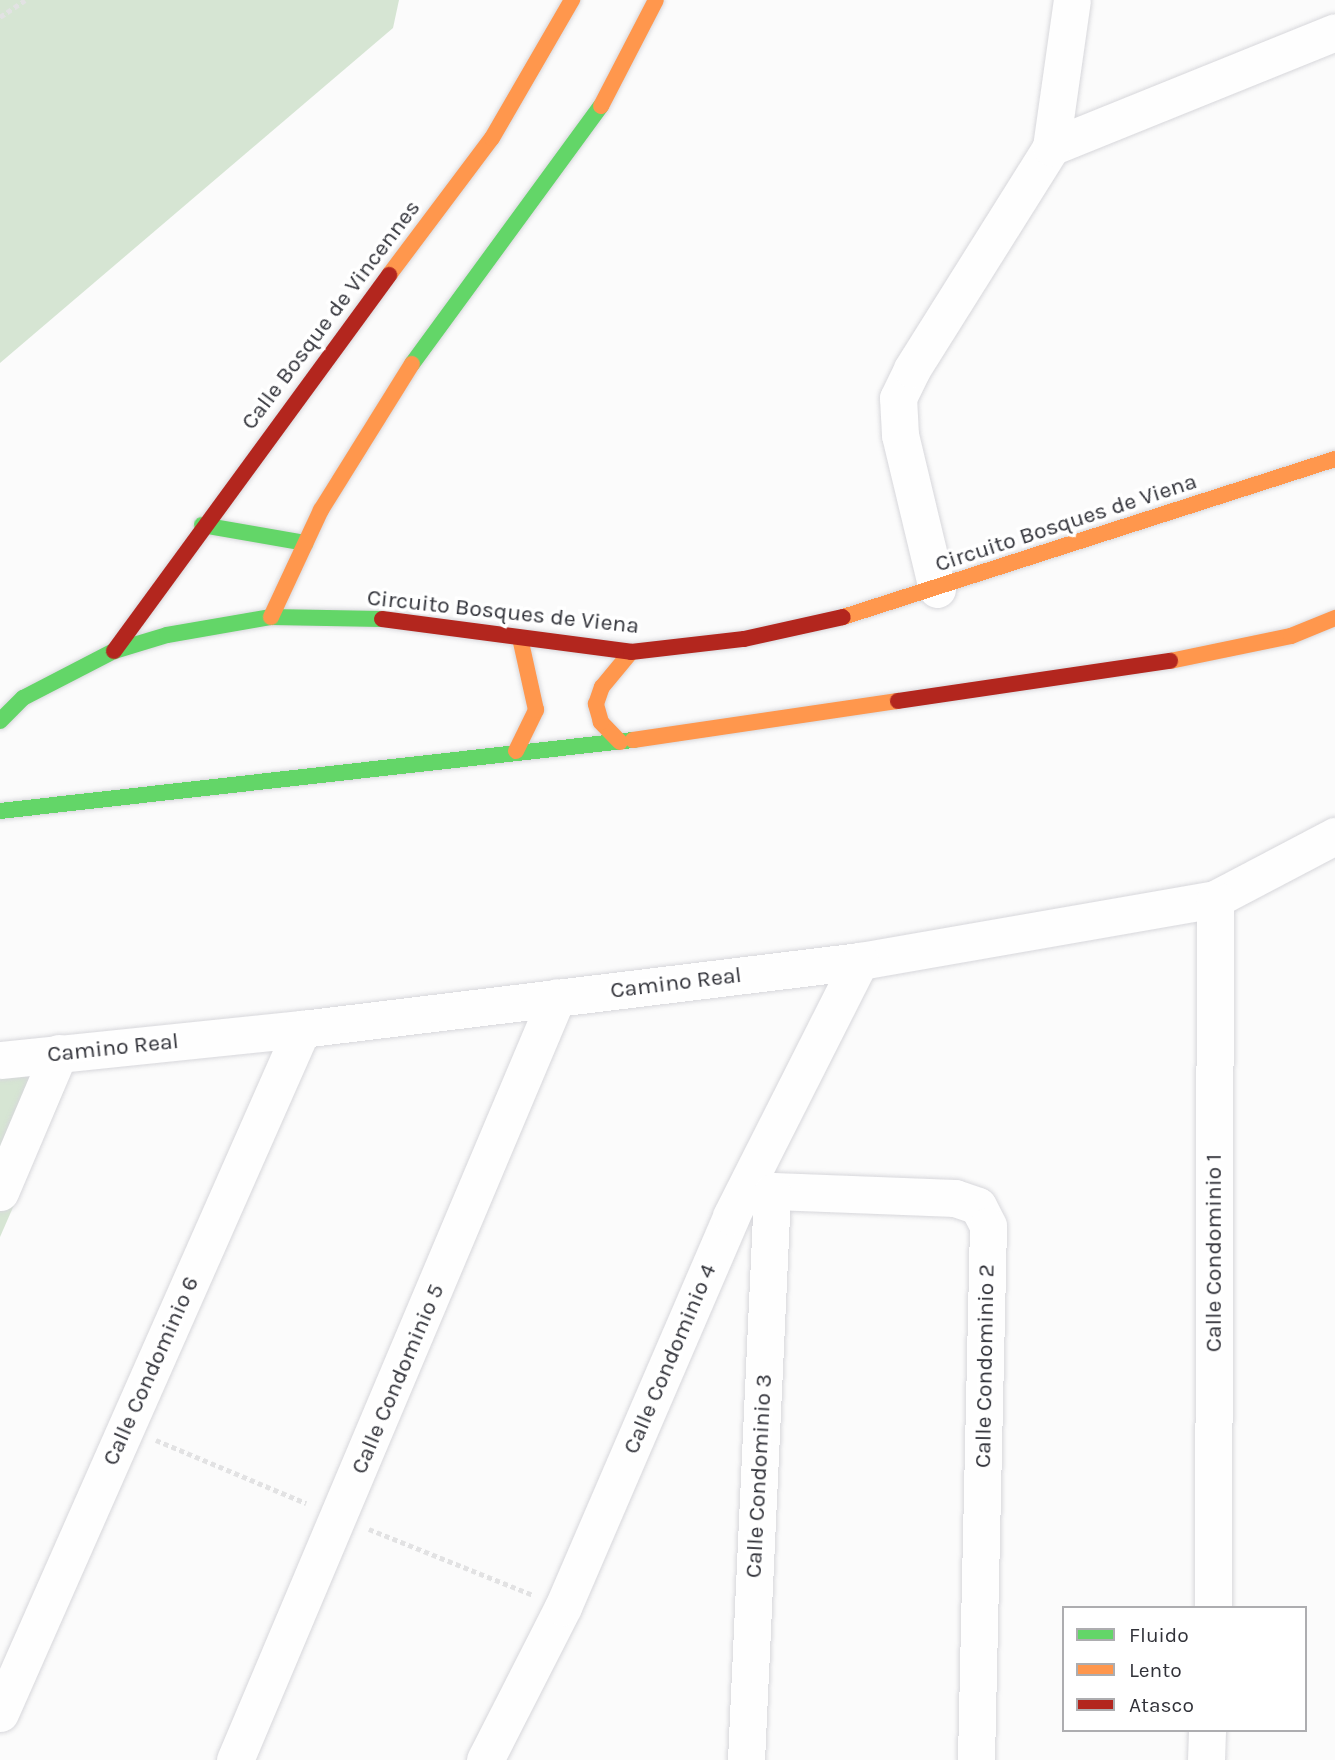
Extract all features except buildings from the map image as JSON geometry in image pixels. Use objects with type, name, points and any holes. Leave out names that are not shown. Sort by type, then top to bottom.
[{"type":"main road","name":"Calle Bosque de Vincennes","points":[[114,651],[202,525],[492,138],[572,0]]},
{"type":"main road","points":[[271,617],[305,542],[422,348],[602,104],[656,0]]},
{"type":"main road","name":"Circuito Bosques de Viena","points":[[0,722],[23,698],[114,651],[167,635],[271,617],[397,619],[631,652],[744,639],[836,619],[937,589],[1335,459]]},
{"type":"main road","points":[[202,525],[305,542]]},
{"type":"main road","points":[[0,811],[516,751],[620,742],[1213,655],[1291,636],[1335,618]]},
{"type":"main road","points":[[516,751],[536,710],[520,638]]},
{"type":"main road","points":[[620,742],[601,722],[596,704],[602,687],[631,652]]},
{"type":"street","points":[[937,589],[900,435],[898,398],[912,369],[1051,147],[1072,0]]},
{"type":"street","points":[[1051,147],[1335,32]]},
{"type":"street","name":"Camino Real","points":[[0,1059],[302,1029],[860,961],[1216,899],[1335,836]]},
{"type":"street","name":"Calle Condominio 1","points":[[1213,1606],[1216,899]]},
{"type":"street","name":"Calle Condominio 4","points":[[485,1760],[563,1607],[732,1216],[760,1192],[827,1020],[860,961]]},
{"type":"street","name":"Calle Condominio 5","points":[[235,1760],[557,997]]},
{"type":"street","name":"Calle Condominio 6","points":[[0,1713],[302,1029]]},
{"type":"street","points":[[0,1192],[59,1053]]},
{"type":"street","name":"Calle Condominio 3","points":[[746,1760],[760,1192]]},
{"type":"street","name":"Calle Condominio 2","points":[[760,1192],[954,1198],[978,1206],[988,1226],[976,1760]]},
{"type":"street","points":[[1206,1760],[1207,1732]]},
{"type":"path","points":[[0,16],[25,0]]},
{"type":"green space","points":[[0,0],[399,0],[393,28],[0,363]]},
{"type":"green space","points":[[0,1053],[64,1091],[0,1237]]},
{"type":"traffic: fast","points":[[412,364],[601,106]]},
{"type":"traffic: fast","points":[[202,525],[305,543]]},
{"type":"traffic: fast","points":[[0,721],[23,698],[114,651],[167,635],[271,617],[382,619]]},
{"type":"traffic: fast","points":[[0,811],[633,740]]},
{"type":"traffic: slow","points":[[389,275],[492,138],[572,0]]},
{"type":"traffic: slow","points":[[601,106],[656,0]]},
{"type":"traffic: slow","points":[[271,617],[321,510],[412,364]]},
{"type":"traffic: slow","points":[[843,617],[1335,459]]},
{"type":"traffic: slow","points":[[1170,661],[1291,636],[1335,618]]},
{"type":"traffic: slow","points":[[516,751],[536,710],[520,638]]},
{"type":"traffic: slow","points":[[620,742],[601,722],[596,704],[602,687],[631,652]]},
{"type":"traffic: slow","points":[[633,740],[898,701]]},
{"type":"traffic: jam","points":[[114,651],[389,275]]},
{"type":"traffic: jam","points":[[382,619],[631,652],[744,639],[843,617]]},
{"type":"traffic: jam","points":[[898,701],[1170,661]]}]
